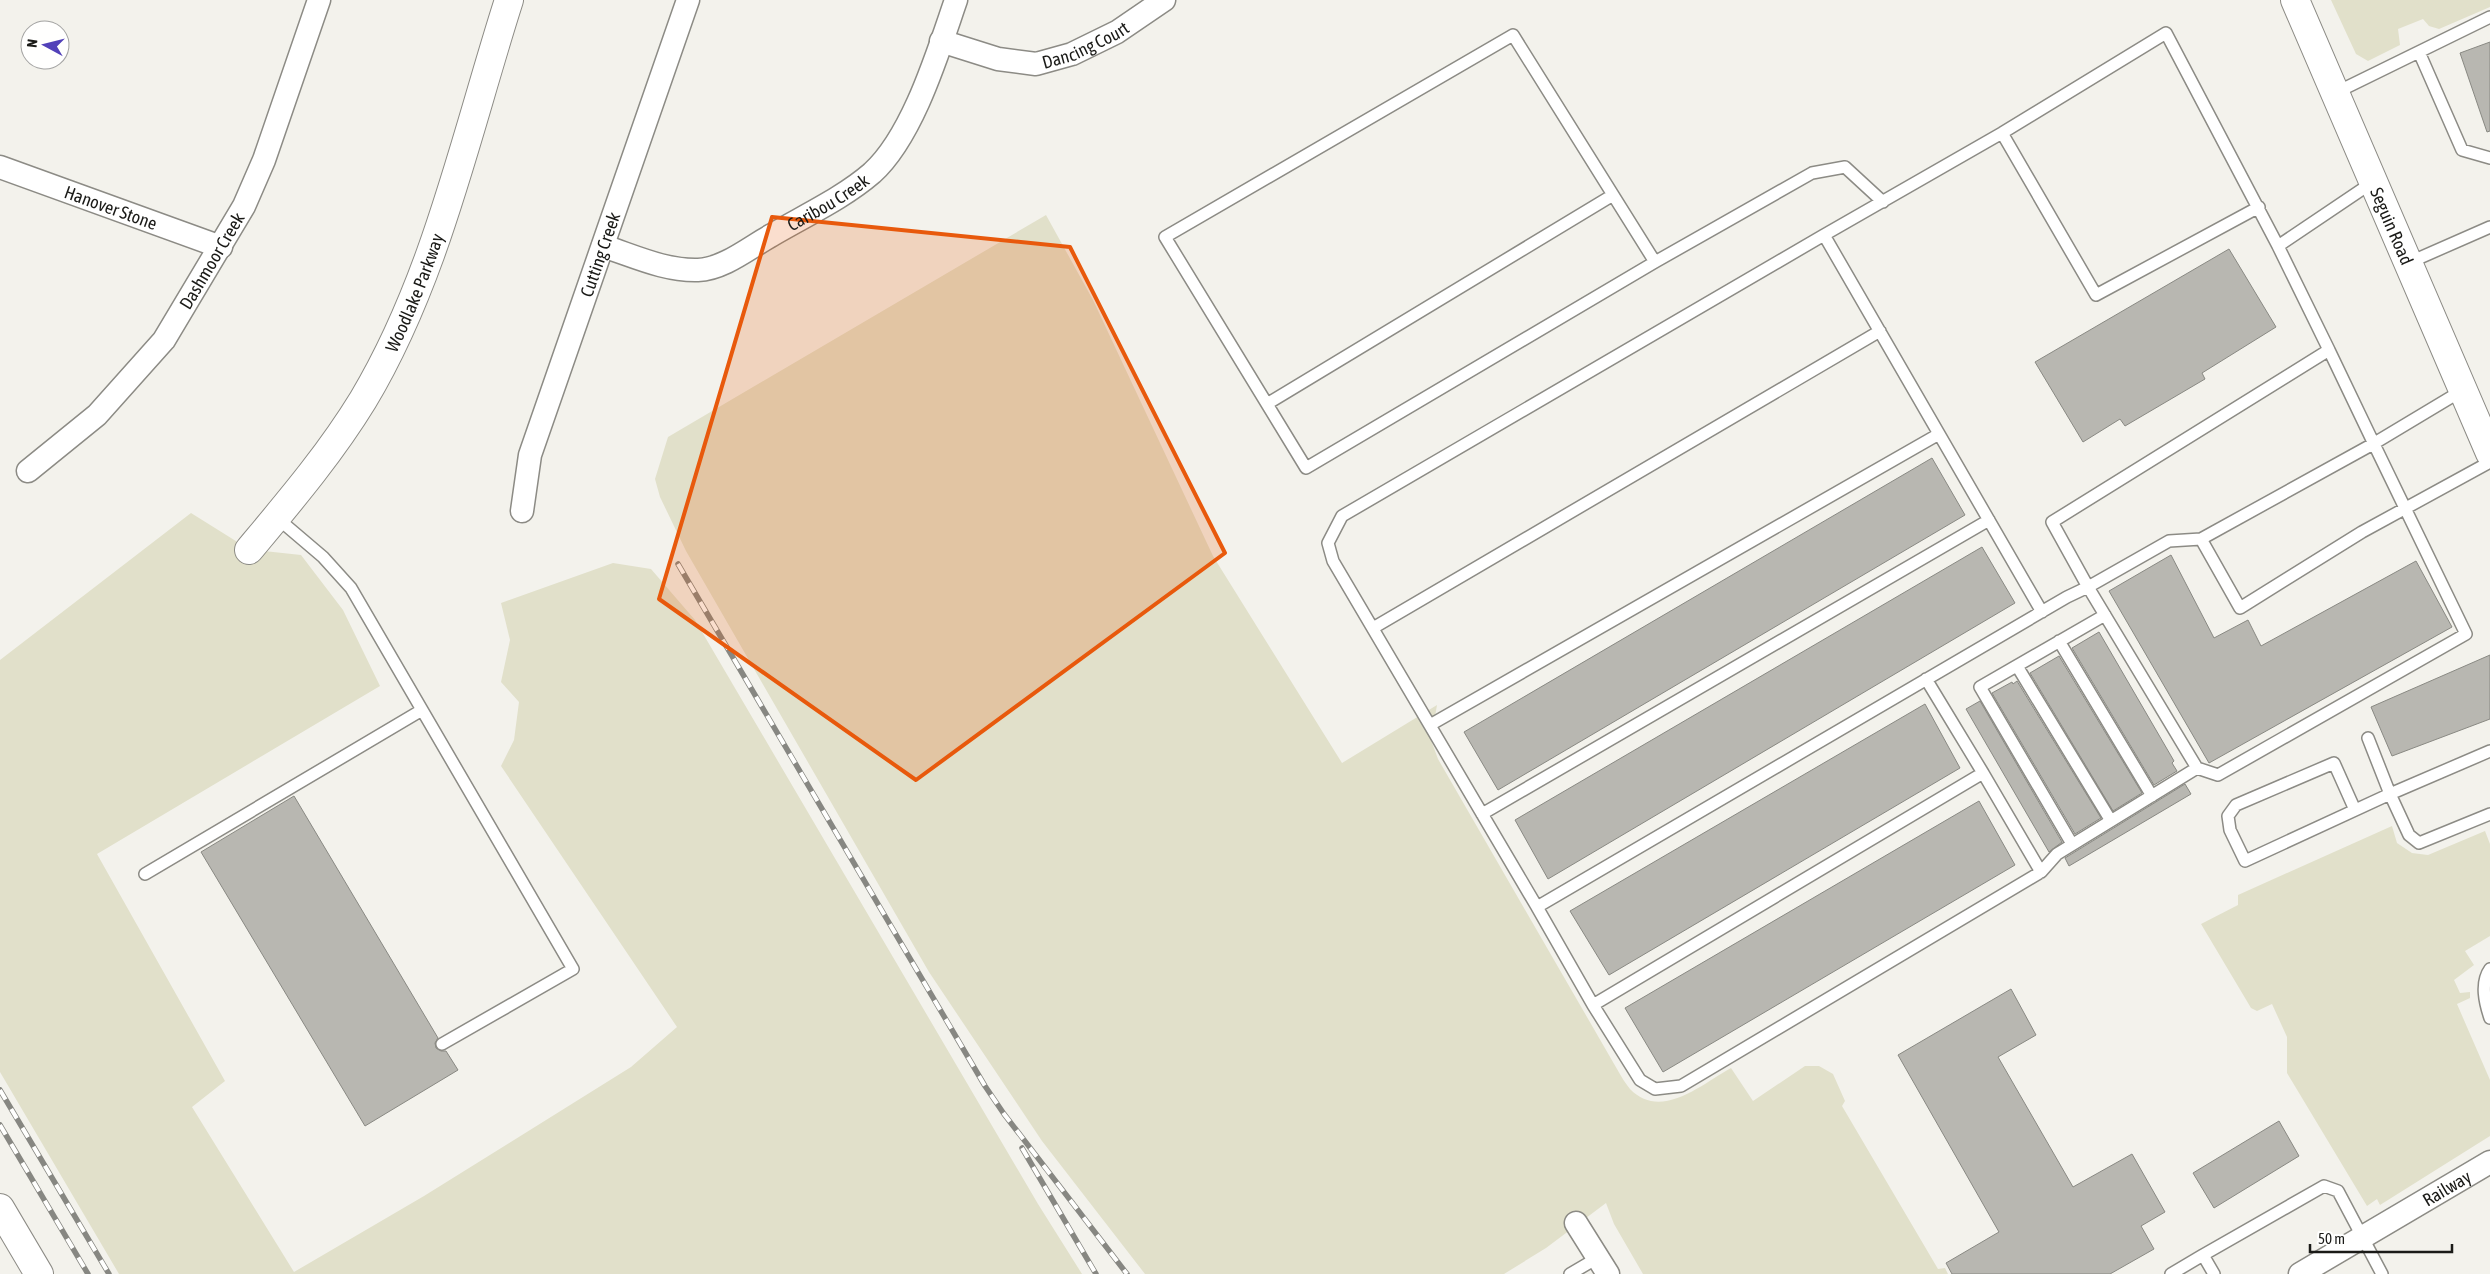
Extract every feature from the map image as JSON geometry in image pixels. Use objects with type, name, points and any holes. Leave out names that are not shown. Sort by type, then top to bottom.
[{"type":"street","name":"Dashmoor Creek","points":[[28,471],[97,416],[164,340],[244,206],[264,160],[319,0]]},
{"type":"street","name":"Woodlake Parkway","points":[[248,550],[319,465],[363,400],[400,328],[439,230],[509,0]]},
{"type":"street","name":"Cutting Creek","points":[[522,511],[530,455],[688,0]]},
{"type":"street","name":"Caribou Creek","points":[[603,246],[674,269],[700,270],[723,263],[845,193],[873,172],[897,142],[914,108],[942,42],[956,0]]},
{"type":"street","name":"Dancing Court","points":[[942,42],[998,59],[1036,64],[1072,54],[1117,32],[1164,0]]},
{"type":"street","name":"Seguin Road","points":[[2295,0],[2463,390],[2487,440]]},
{"type":"street","name":"Hanover Stone","points":[[0,167],[221,247]]},
{"type":"street","name":"Railway","points":[[2300,1274],[2490,1162]]},
{"type":"street","points":[[0,1208],[39,1274]]},
{"type":"street","points":[[1576,1223],[1604,1266]]},
{"type":"lane","points":[[2335,93],[2490,17]]},
{"type":"lane","points":[[2197,768],[2057,854],[2041,872],[1682,1086],[1655,1089],[1640,1080],[1593,1005],[1333,561],[1328,543],[1342,516],[2002,133],[2166,34],[2259,207],[2329,350],[2373,444],[2466,634],[2218,775],[2197,768],[2088,587],[2052,522],[2329,350]]},
{"type":"lane","points":[[1656,262],[1514,35],[1165,237],[1306,468],[1656,262],[1812,173],[1845,167],[1883,202]]},
{"type":"lane","points":[[2419,52],[2462,150],[2490,158]]},
{"type":"lane","points":[[2002,133],[2096,295],[2259,207]]},
{"type":"lane","points":[[2278,246],[2373,182]]},
{"type":"lane","points":[[1267,404],[1613,195]]},
{"type":"lane","points":[[2408,263],[2490,227]]},
{"type":"lane","points":[[1824,235],[2042,612]]},
{"type":"lane","points":[[1373,628],[1880,331]]},
{"type":"lane","points":[[1537,907],[1926,679],[2169,541],[2201,539],[2373,444],[2463,390]]},
{"type":"lane","points":[[1430,725],[1939,434]]},
{"type":"lane","points":[[2201,539],[2240,608],[2362,532],[2490,462]]},
{"type":"lane","points":[[276,517],[323,558],[351,588],[573,969],[442,1044]]},
{"type":"lane","points":[[1482,814],[1989,520]]},
{"type":"lane","points":[[2072,844],[1980,687],[2105,615]]},
{"type":"lane","points":[[2059,641],[2152,796]]},
{"type":"lane","points":[[2017,666],[2111,821]]},
{"type":"lane","points":[[1926,679],[2041,872]]},
{"type":"lane","points":[[145,874],[422,710]]},
{"type":"lane","points":[[2368,738],[2390,794],[2409,835],[2419,842],[2490,814]]},
{"type":"lane","points":[[2355,810],[2334,763],[2236,805],[2228,816],[2230,830],[2245,861],[2390,794],[2490,751]]},
{"type":"lane","points":[[1593,1005],[1983,773]]},
{"type":"lane","points":[[2490,969],[2484,986],[2484,1001],[2490,1018]]},
{"type":"lane","points":[[2172,1274],[2324,1186],[2338,1191],[2361,1238],[2382,1274]]},
{"type":"lane","points":[[2203,1255],[2214,1274]]},
{"type":"lane","points":[[1570,1274],[1604,1266]]},
{"type":"highlighted area","points":[[772,217],[1070,247],[1225,553],[916,780],[659,599]]},
{"type":"green space","points":[[2331,0],[2490,0],[2490,7],[2439,29],[2429,26],[2423,19],[2398,29],[2400,45],[2368,61],[2356,54]]},
{"type":"green space","points":[[1046,215],[1093,300],[1213,556],[1342,763],[1437,705],[1431,740],[1438,759],[1630,1089],[1642,1098],[1668,1101],[1694,1090],[1731,1068],[1753,1101],[1805,1066],[1819,1066],[1833,1074],[1845,1101],[1842,1106],[1938,1269],[1945,1268],[1948,1274],[1643,1274],[1614,1224],[1606,1203],[1546,1248],[1504,1274],[1145,1274],[1042,1141],[929,972],[686,551],[660,497],[655,479],[668,437]]},
{"type":"green space","points":[[191,513],[239,543],[264,551],[301,555],[343,610],[380,686],[97,854],[225,1081],[192,1107],[294,1272],[424,1196],[631,1067],[677,1027],[501,766],[514,740],[519,702],[501,682],[510,640],[501,603],[613,563],[651,569],[695,620],[1038,1204],[1082,1274],[119,1274],[0,1072],[0,660]]},
{"type":"green space","points":[[2392,826],[2397,843],[2412,853],[2428,855],[2485,831],[2490,844],[2490,936],[2465,951],[2474,965],[2454,980],[2460,993],[2470,992],[2470,998],[2457,1004],[2490,1080],[2490,1136],[2380,1205],[2377,1199],[2367,1206],[2287,1073],[2287,1037],[2272,1004],[2257,1011],[2251,1008],[2201,924],[2238,905],[2238,895]]},
{"type":"building","points":[[2490,42],[2490,131],[2487,132],[2460,53]]},
{"type":"building","points":[[2229,249],[2276,327],[2202,373],[2205,379],[2125,426],[2120,419],[2083,442],[2035,362]]},
{"type":"building","points":[[1932,458],[1965,515],[1498,790],[1464,732]]},
{"type":"building","points":[[1982,547],[2015,603],[1548,879],[1515,820]]},
{"type":"building","points":[[2171,555],[2214,638],[2248,620],[2261,646],[2416,561],[2452,627],[2209,763],[2109,591]]},
{"type":"building","points":[[2099,632],[2174,761],[2172,763],[2177,771],[2154,785],[2072,648]]},
{"type":"building","points":[[2490,655],[2490,719],[2392,756],[2371,707]]},
{"type":"building","points":[[2059,656],[2142,793],[2113,811],[2030,673]]},
{"type":"building","points":[[2017,681],[2101,818],[2075,834],[1992,693]]},
{"type":"building","points":[[1980,701],[2062,842],[2049,852],[1966,709]]},
{"type":"building","points":[[1925,704],[1960,768],[1609,975],[1570,911]]},
{"type":"building","points":[[2185,784],[2191,794],[2069,866],[2065,858]]},
{"type":"building","points":[[294,796],[438,1038],[435,1043],[436,1048],[446,1051],[458,1070],[365,1126],[201,852]]},
{"type":"building","points":[[1979,801],[2015,865],[1663,1072],[1625,1008]]},
{"type":"building","points":[[2011,989],[2036,1035],[1998,1057],[2073,1187],[2132,1154],[2165,1212],[2141,1226],[2154,1249],[2110,1274],[1952,1274],[1946,1263],[1999,1232],[1898,1055]]},
{"type":"building","points":[[2279,1121],[2299,1156],[2214,1208],[2193,1173]]},
{"type":"railway","points":[[678,564],[985,1086],[1004,1114],[1127,1274]]},
{"type":"railway","points":[[0,1090],[109,1274]]},
{"type":"railway","points":[[0,1125],[88,1274]]},
{"type":"railway","points":[[1022,1148],[1096,1274]]}]
